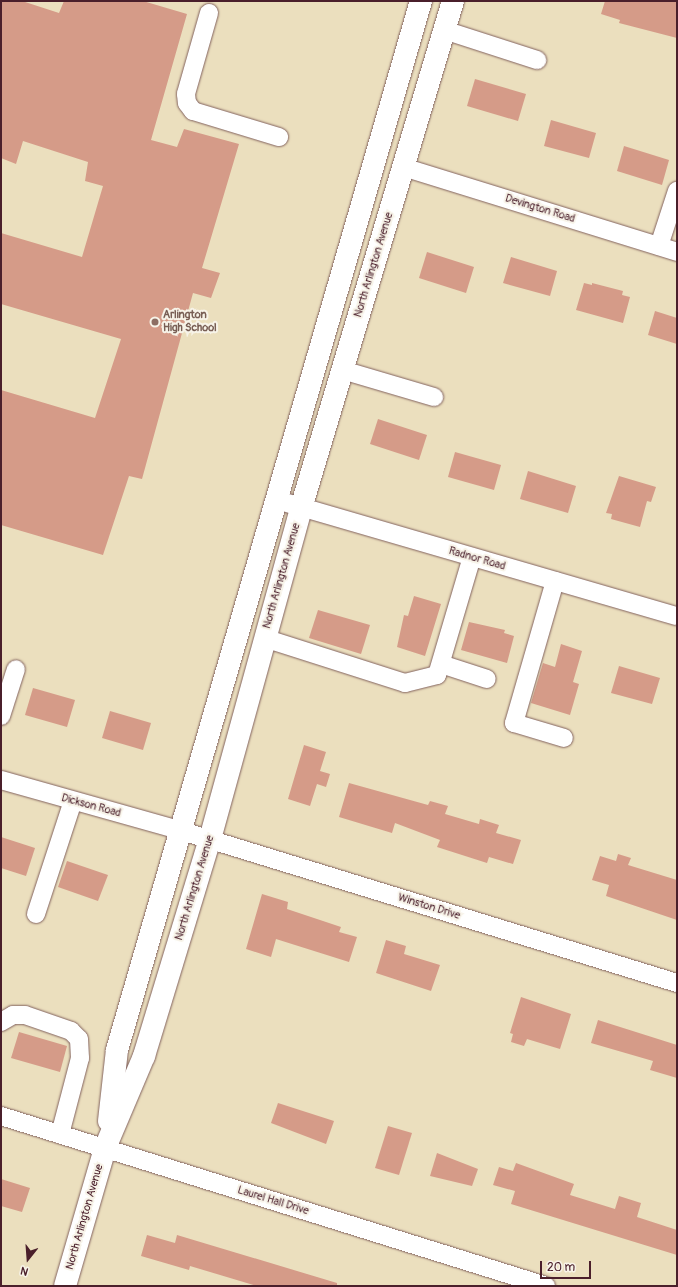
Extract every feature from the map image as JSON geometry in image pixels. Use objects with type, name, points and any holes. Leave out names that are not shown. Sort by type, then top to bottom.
[{"type":"main road","name":"North Arlington Avenue","points":[[105,1148],[117,1050],[182,831],[421,1]]},
{"type":"main road","name":"North Arlington Avenue","points":[[65,1286],[105,1148],[144,1056],[210,839],[264,638],[301,508],[453,1]]},
{"type":"street","points":[[209,13],[186,94],[187,103],[193,111],[279,136]]},
{"type":"street","points":[[444,30],[537,60]]},
{"type":"street","name":"Devington Road","points":[[404,167],[677,252]]},
{"type":"street","points":[[659,246],[677,191]]},
{"type":"street","points":[[342,370],[434,396]]},
{"type":"street","name":"Radnor Road","points":[[277,500],[677,616]]},
{"type":"street","points":[[264,638],[405,683],[438,675],[472,557]]},
{"type":"street","points":[[555,581],[514,723],[564,738]]},
{"type":"street","points":[[441,664],[487,679]]},
{"type":"street","points":[[1,716],[16,669]]},
{"type":"street","name":"Dickson Road","points":[[1,780],[182,831]]},
{"type":"street","points":[[36,914],[73,801]]},
{"type":"street","name":"Winston Drive","points":[[182,831],[677,983]]},
{"type":"street","points":[[1,1022],[13,1015],[25,1015],[71,1030],[79,1040],[80,1058],[60,1134]]},
{"type":"street","name":"Laurel Hall Drive","points":[[1,1116],[546,1286]]},
{"type":"building","points":[[1,1],[22,1],[59,13],[64,1],[143,1],[187,14],[151,140],[177,147],[184,129],[239,144],[202,268],[220,273],[211,298],[193,293],[142,479],[129,476],[103,555],[1,525],[1,390],[95,418],[121,339],[1,304],[1,233],[82,257],[103,186],[85,181],[88,162],[23,141],[16,164],[1,158]]},
{"type":"building","points":[[605,1],[677,1],[677,38],[619,23],[620,20],[601,14]]},
{"type":"building","points":[[475,79],[526,94],[518,121],[467,106]]},
{"type":"building","points":[[551,120],[596,133],[589,158],[544,146]]},
{"type":"building","points":[[624,146],[669,160],[662,185],[617,171]]},
{"type":"building","points":[[427,252],[474,267],[466,293],[419,278]]},
{"type":"building","points":[[511,257],[557,271],[550,296],[503,283]]},
{"type":"building","points":[[584,283],[592,285],[592,283],[623,291],[622,295],[630,297],[623,323],[576,310]]},
{"type":"building","points":[[655,311],[677,318],[677,344],[648,335]]},
{"type":"building","points":[[378,419],[427,435],[419,460],[370,444]]},
{"type":"building","points":[[455,452],[501,465],[494,490],[448,477]]},
{"type":"building","points":[[528,471],[576,486],[568,513],[520,499]]},
{"type":"building","points":[[619,476],[656,487],[651,502],[647,501],[640,527],[611,519],[612,514],[606,513]]},
{"type":"building","points":[[414,596],[441,604],[425,656],[397,647],[404,615],[408,616]]},
{"type":"building","points":[[318,610],[370,625],[361,654],[309,638]]},
{"type":"building","points":[[469,622],[505,630],[504,633],[514,636],[507,663],[461,650]]},
{"type":"building","points":[[561,644],[582,651],[573,682],[579,684],[570,715],[531,703],[543,663],[555,667]]},
{"type":"building","points":[[619,666],[660,678],[652,704],[611,693]]},
{"type":"building","points":[[33,688],[75,700],[67,727],[25,715]]},
{"type":"building","points":[[110,711],[151,723],[143,750],[102,738]]},
{"type":"building","points":[[304,745],[326,752],[320,771],[330,774],[326,787],[317,784],[310,806],[288,799]]},
{"type":"building","points":[[349,783],[428,805],[430,801],[448,806],[445,814],[479,824],[480,819],[499,825],[496,833],[521,840],[513,864],[489,857],[487,863],[437,847],[440,840],[395,823],[392,833],[339,817]]},
{"type":"building","points":[[1,837],[35,848],[26,876],[1,868]]},
{"type":"building","points":[[618,854],[631,858],[628,865],[677,880],[677,920],[606,896],[609,885],[592,880],[600,856],[616,861]]},
{"type":"building","points":[[67,861],[108,875],[98,901],[58,887]]},
{"type":"building","points":[[262,894],[288,902],[287,909],[341,927],[339,932],[357,937],[349,962],[276,939],[271,957],[246,949]]},
{"type":"building","points":[[386,940],[406,946],[404,954],[440,965],[431,991],[376,973]]},
{"type":"building","points":[[521,997],[571,1014],[560,1049],[527,1039],[524,1046],[511,1042],[513,1034],[510,1033]]},
{"type":"building","points":[[598,1020],[677,1045],[677,1078],[650,1070],[653,1061],[591,1043]]},
{"type":"building","points":[[19,1032],[67,1046],[60,1072],[11,1058]]},
{"type":"building","points":[[278,1103],[334,1121],[326,1144],[271,1123]]},
{"type":"building","points":[[388,1126],[412,1133],[399,1175],[375,1168]]},
{"type":"building","points":[[437,1153],[478,1169],[472,1186],[430,1176]]},
{"type":"building","points":[[516,1163],[574,1184],[570,1195],[615,1209],[619,1196],[641,1203],[637,1217],[677,1230],[677,1255],[511,1204],[515,1191],[493,1185],[499,1167],[513,1171]]},
{"type":"building","points":[[1,1179],[30,1188],[22,1212],[1,1206]]},
{"type":"building","points":[[147,1235],[175,1243],[177,1235],[337,1283],[337,1286],[257,1286],[190,1266],[189,1270],[141,1256]]},
{"type":"place","name":"Arlington High School","points":[[155,322]]}]
